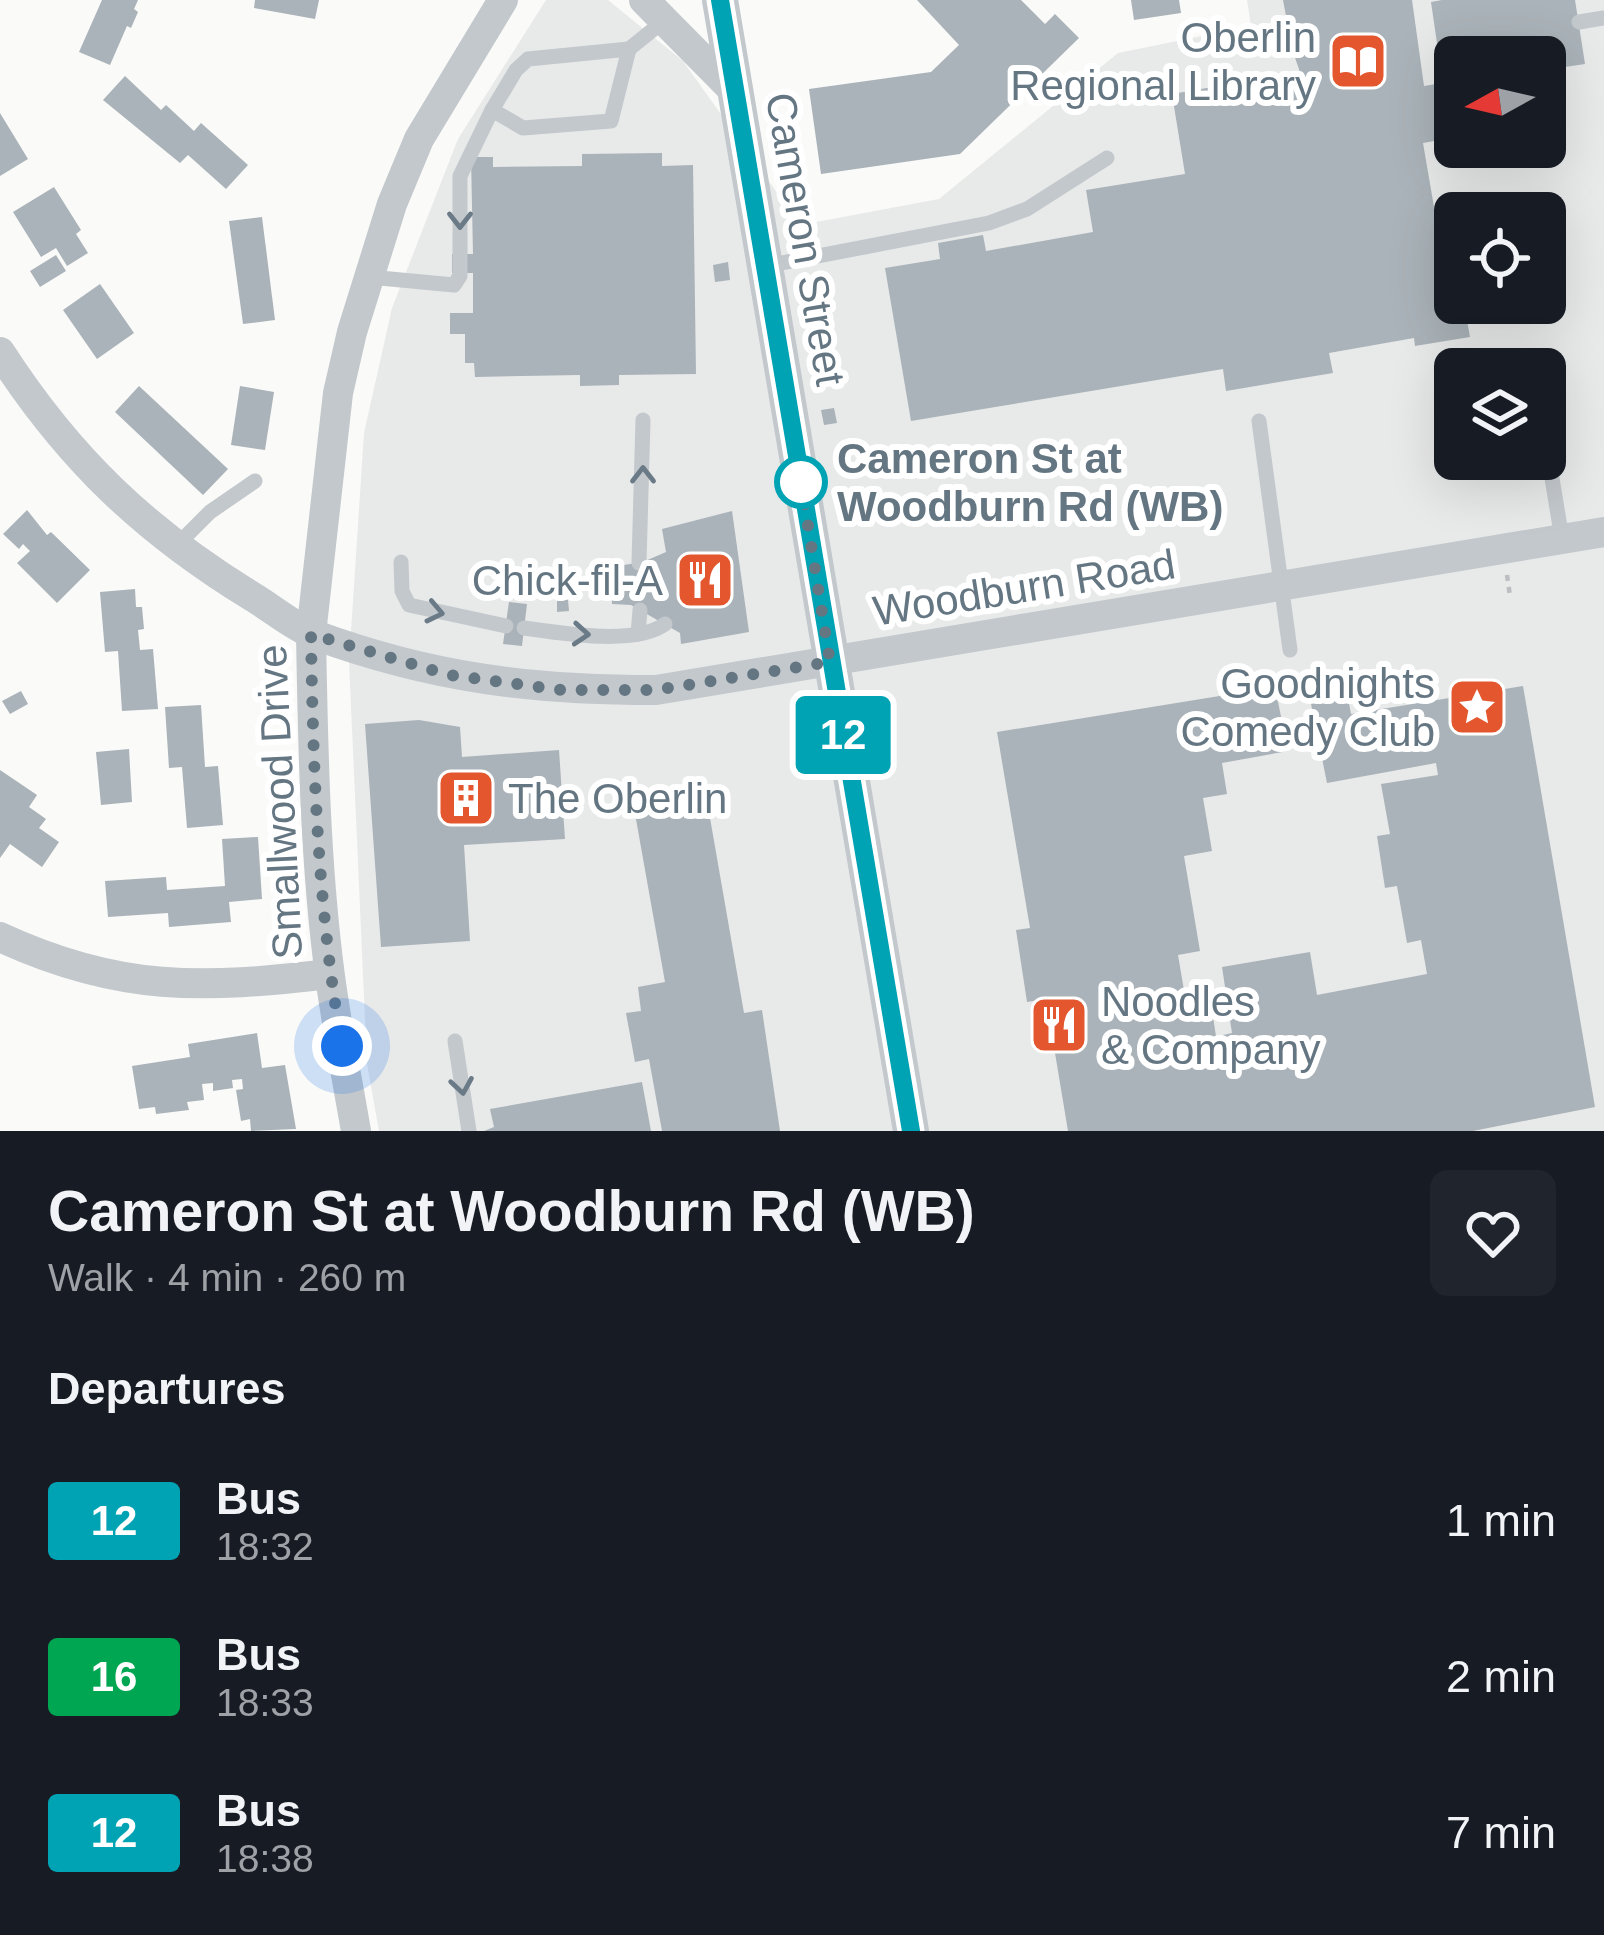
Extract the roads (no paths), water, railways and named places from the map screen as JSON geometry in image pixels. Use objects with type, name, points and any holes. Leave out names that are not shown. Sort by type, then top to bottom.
[{"type":"street","name":"Smallwood Drive","points":[[356,1131],[329,974],[315,802],[311,634],[338,393],[392,203],[419,139],[503,0]]},
{"type":"street","name":"Cameron Street","points":[[720,0],[911,1131]]},
{"type":"street","points":[[654,10],[736,93]]},
{"type":"street","name":"Woodburn Road","points":[[0,352],[79,460],[129,510],[176,546],[311,634],[481,682],[562,690],[656,690],[1604,532]]},
{"type":"street","points":[[0,937],[56,962],[125,980],[182,985],[252,983],[329,974]]},
{"type":"lane","points":[[493,110],[523,128],[611,121],[629,49],[654,10]]},
{"type":"lane","points":[[1579,22],[1604,18]]},
{"type":"lane","points":[[369,277],[454,285],[460,276],[460,176],[516,70],[528,59],[629,49]]},
{"type":"lane","points":[[766,266],[989,223],[1028,209],[1107,158]]},
{"type":"lane","points":[[644,420],[646,560]]},
{"type":"lane","points":[[1258,421],[1290,650]]},
{"type":"lane","points":[[1552,480],[1562,539]]},
{"type":"lane","points":[[176,546],[210,512],[255,481]]},
{"type":"lane","points":[[401,562],[402,591],[409,605],[506,626]]},
{"type":"lane","points":[[638,634],[640,610]]},
{"type":"lane","points":[[524,628],[638,634],[665,624]]},
{"type":"lane","points":[[455,1041],[470,1131]]},
{"type":"place","name":"Oberlin Regional Library","points":[[1358,61]]},
{"type":"place","name":"Cameron St at Woodburn Rd (WB)","points":[[801,482]]},
{"type":"place","name":"Chick-fil-A","points":[[705,580]]},
{"type":"place","name":"Goodnights Comedy Club","points":[[1477,707]]},
{"type":"place","name":"The Oberlin","points":[[466,798]]},
{"type":"place","name":"Noodles & Company","points":[[1059,1025]]}]
